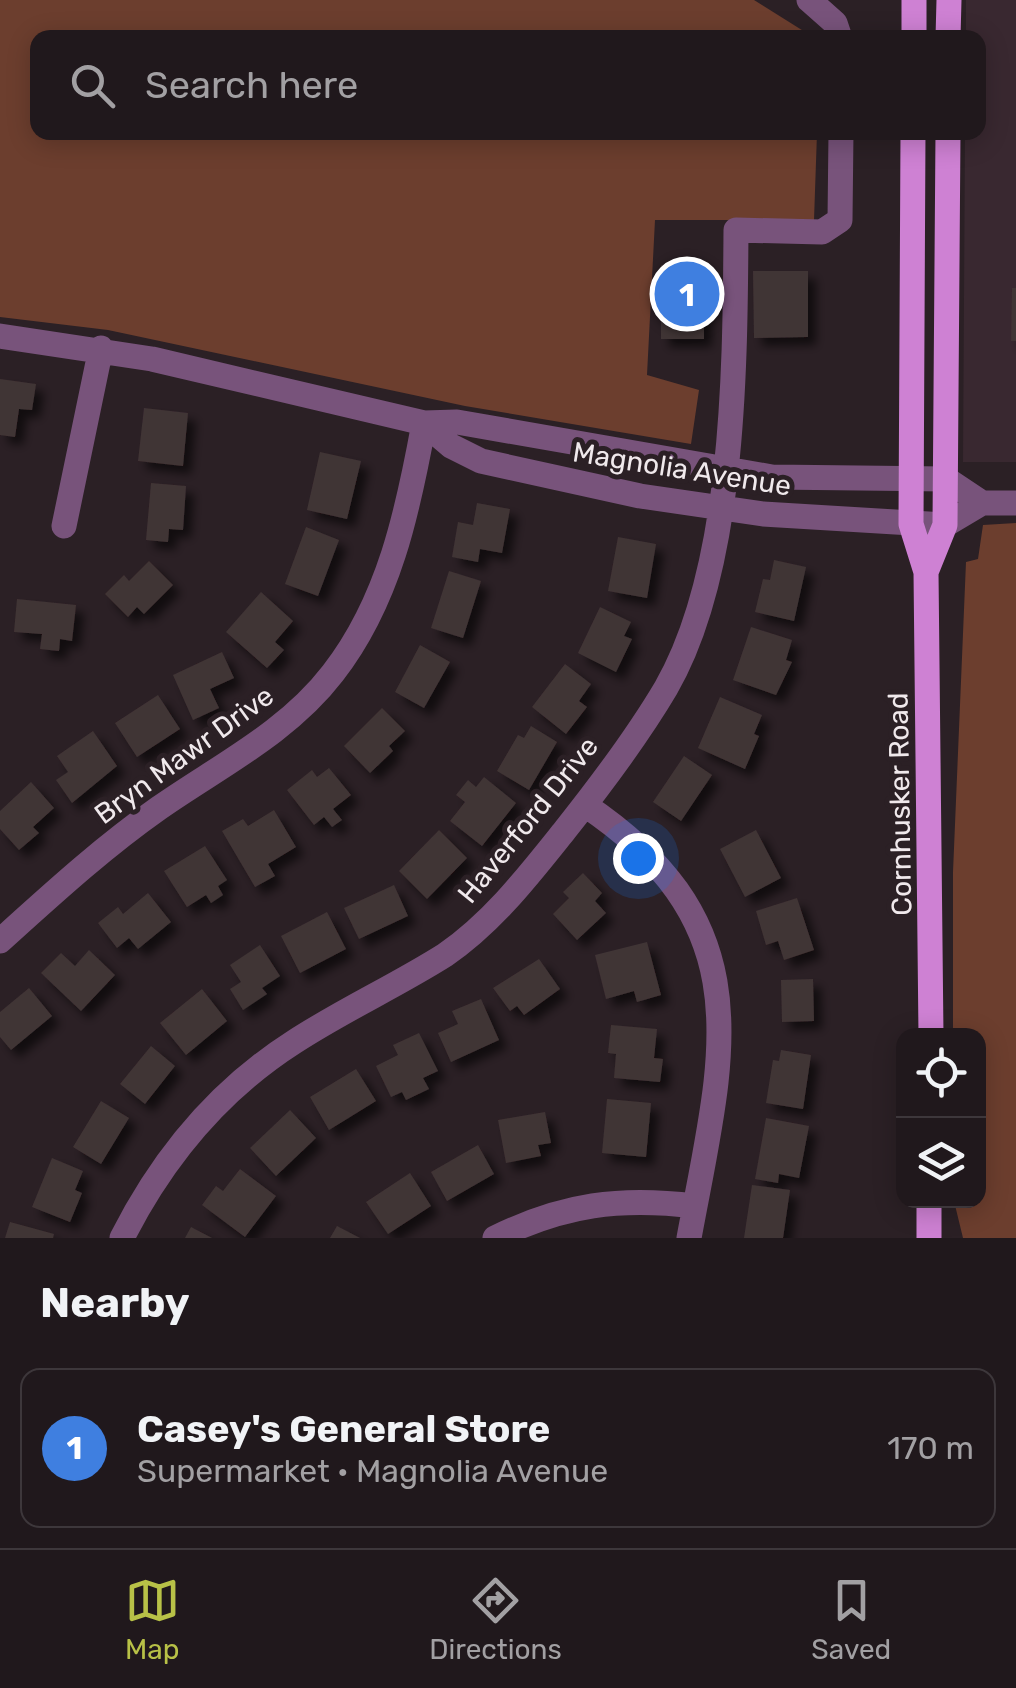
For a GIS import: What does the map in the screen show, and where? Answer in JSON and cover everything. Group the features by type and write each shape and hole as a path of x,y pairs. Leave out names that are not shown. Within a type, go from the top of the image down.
{"main road":[{"path":"914,0 914,30"},
{"path":"948,30 949,0"},
{"name":"Cornhusker Road","path":"913,140 911,524 926,572 931,1028"},
{"name":"Cornhusker Road","path":"926,572 945,525 948,140"},
{"path":"929,1238 930,1208"}],"street":[{"path":"809,0 837,30"},
{"name":"Haverford Drive","path":"122,1238 162,1170 237,1085 294,1042 465,941 528,876 585,805 666,688 706,588 719,507 735,374 736,230 822,232 840,220 841,140"},
{"name":"Magnolia Avenue","path":"0,336 101,348 424,423 457,422 723,469 790,478 946,479"},
{"path":"64,526 101,348"},
{"name":"Magnolia Avenue","path":"424,423 450,446 481,462 572,484 719,507 945,525"},
{"name":"Bryn Mawr Drive","path":"0,941 117,840 270,735 332,674 376,602 392,559 424,423"},
{"path":"946,479 982,503"},
{"path":"945,525 982,503 1016,503"},
{"path":"585,805 624,832 667,872 691,911 714,966 720,1006 718,1062 689,1238"},
{"path":"495,1238 589,1204 636,1198 695,1206"}],"shaded area":[{"path":"0,0 754,0 802,30 30,30 30,140 817,140 814,220 655,220 647,375 699,390 691,444 465,406 108,330 0,317"},
{"path":"966,0 1016,0 1016,462 963,462 965,140 986,140 986,30 966,30"},
{"path":"1016,523 1016,1238 963,1238 956,1208 986,1208 986,1028 953,1028 953,872 966,562 978,559 983,525"}],"building":[{"path":"661,265 703,266 703,280 714,280 713,307 704,307 704,339 661,339"},
{"path":"753,271 808,271 808,337 754,338"},
{"path":"1012,288 1016,288 1016,341 1011,341"},
{"path":"0,379 36,384 32,410 19,409 15,437 0,435"},
{"path":"144,408 188,413 183,466 138,461"},
{"path":"320,452 361,461 347,519 307,510"},
{"path":"151,483 186,486 183,530 169,529 168,542 146,540"},
{"path":"477,503 510,509 502,553 480,549 478,562 452,557 458,522 473,525"},
{"path":"306,527 339,540 318,596 285,584"},
{"path":"618,537 656,544 647,598 608,591"},
{"path":"774,560 806,567 794,621 755,612 763,579 770,580"},
{"path":"149,561 173,585 144,614 137,607 128,617 105,594 124,575 129,581"},
{"path":"449,571 481,581 463,638 431,628"},
{"path":"261,592 293,621 275,642 284,650 267,668 226,632"},
{"path":"17,599 76,605 72,641 60,639 59,651 40,649 42,634 14,632"},
{"path":"600,607 631,622 624,636 632,639 616,672 578,653"},
{"path":"751,627 792,640 786,660 792,662 776,695 733,680"},
{"path":"420,645 450,662 424,708 395,692"},
{"path":"222,652 234,678 210,689 219,708 193,720 173,675"},
{"path":"565,664 591,684 579,701 587,707 566,734 532,707"},
{"path":"158,695 180,729 137,757 115,723"},
{"path":"720,697 762,715 754,734 759,736 745,769 698,748"},
{"path":"382,708 405,731 389,746 393,751 370,773 344,746"},
{"path":"531,726 557,742 529,790 497,771 518,735 524,738"},
{"path":"93,731 117,766 72,803 56,780 68,772 57,756"},
{"path":"684,756 712,775 681,821 653,802"},
{"path":"329,768 351,795 333,809 342,820 332,827 324,817 314,825 287,790 312,770 317,777"},
{"path":"484,777 516,803 482,846 450,821 465,802 456,795 468,780 476,787"},
{"path":"31,782 54,808 33,827 39,833 19,850 0,829 0,811"},
{"path":"274,810 296,847 268,864 275,876 255,887 222,831 243,819 248,826"},
{"path":"439,830 467,858 427,899 399,871"},
{"path":"756,830 781,878 745,897 720,849"},
{"path":"205,846 227,880 218,886 223,895 211,903 206,895 187,907 164,871"},
{"path":"583,873 602,893 595,901 606,913 577,940 553,914 569,898 563,892"},
{"path":"394,885 408,916 359,939 344,908"},
{"path":"148,893 171,922 138,949 129,938 117,948 98,923 118,907 123,914"},
{"path":"797,898 814,950 784,960 778,941 766,945 756,911"},
{"path":"327,912 346,949 300,973 281,936"},
{"path":"647,942 661,995 637,1002 634,991 606,999 595,955"},
{"path":"260,945 280,976 262,988 267,994 243,1010 230,989 241,982 230,965"},
{"path":"89,950 115,975 81,1011 41,973 61,953 75,966"},
{"path":"539,959 560,989 524,1015 517,1006 510,1011 493,988"},
{"path":"813,979 814,1021 782,1022 781,980"},
{"path":"29,988 52,1016 11,1050 0,1037 0,1012"},
{"path":"202,989 227,1021 186,1055 160,1023"},
{"path":"481,999 499,1040 451,1062 438,1033 458,1024 452,1011"},
{"path":"611,1025 657,1029 654,1058 663,1059 660,1082 614,1078 616,1054 608,1053"},
{"path":"419,1033 438,1071 423,1078 429,1089 406,1100 402,1092 391,1097 376,1066 398,1055 393,1045"},
{"path":"151,1046 175,1066 145,1104 120,1084"},
{"path":"781,1050 811,1055 803,1109 766,1103 773,1060 779,1061"},
{"path":"356,1069 376,1101 329,1130 310,1097"},
{"path":"607,1099 651,1103 646,1157 602,1153"},
{"path":"101,1101 129,1118 101,1164 73,1147"},
{"path":"290,1110 316,1138 276,1176 250,1148"},
{"path":"545,1112 551,1143 538,1145 541,1156 506,1163 498,1120"},
{"path":"766,1118 809,1126 799,1178 779,1174 778,1183 755,1179"},
{"path":"478,1145 494,1174 447,1201 431,1172"},
{"path":"52,1158 83,1171 75,1190 82,1193 70,1222 32,1207"},
{"path":"240,1169 276,1196 245,1237 202,1205 216,1186 223,1191"},
{"path":"410,1173 431,1206 388,1234 366,1202"},
{"path":"752,1185 790,1190 783,1238 744,1238"},
{"path":"10,1222 54,1234 53,1238 5,1238"},
{"path":"337,1226 360,1238 330,1238"},
{"path":"191,1227 212,1238 185,1238"}],"place":[{"name":"Casey's General Store","path":"687,294"}]}
